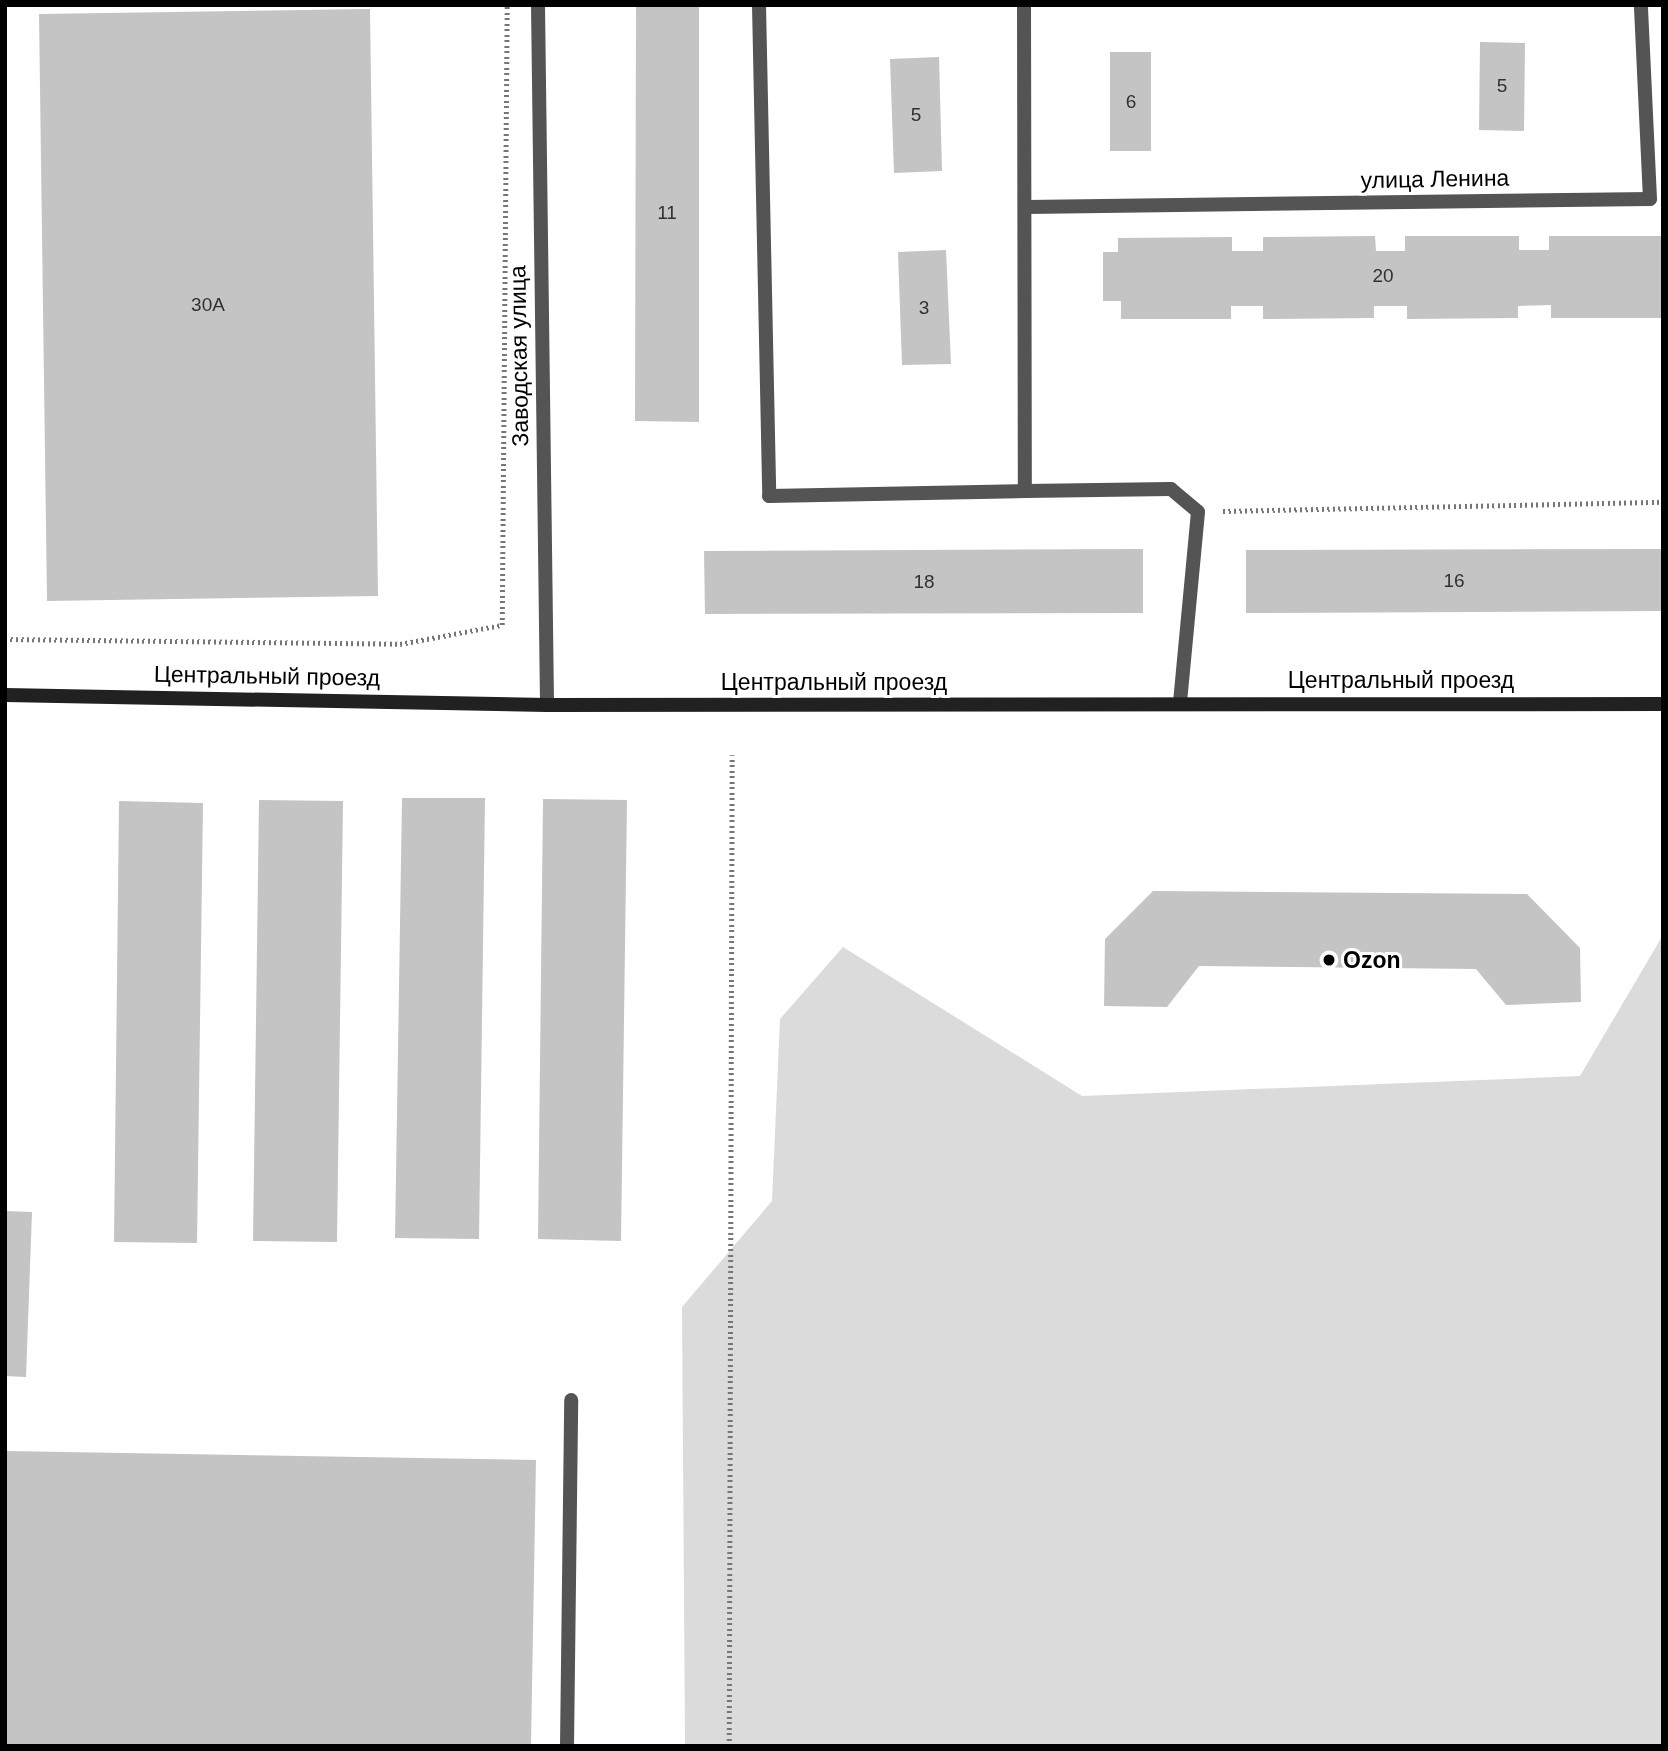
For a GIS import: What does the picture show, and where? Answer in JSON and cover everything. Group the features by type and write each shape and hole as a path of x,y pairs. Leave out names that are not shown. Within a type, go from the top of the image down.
{"main road":[{"name":"Центральный проезд","path":"5,695 547,705 1663,704"}],"street":[{"name":"Заводская улица","path":"538,5 547,705"},
{"path":"759,5 769,496 1171,489 1198,512 1180,703"},
{"path":"1024,5 1027,207 1025,491"},
{"name":"улица Ленина","path":"1027,207 1650,199 1641,5"},
{"path":"567,1746 571,1400"}],"path":[{"path":"5,639 400,644 502,625 507,5"},
{"path":"1198,512 1663,502"},
{"path":"729,1746 732,755"}],"shaded area":[{"path":"1663,935 1663,1746 685,1746 682,1307 772,1201 780,1019 843,947 1082,1096 1580,1076"}],"building":[{"path":"636,5 699,5 699,422 635,421"},
{"path":"370,9 378,596 47,601 39,14"},
{"path":"1480,42 1525,43 1524,131 1479,130"},
{"path":"1110,52 1151,52 1151,151 1110,151"},
{"path":"939,57 942,171 894,173 890,59"},
{"path":"1375,236 1376,251 1405,251 1405,236 1519,236 1519,250 1549,250 1549,236 1663,236 1662,318 1551,318 1551,305 1518,306 1518,318 1407,319 1407,306 1374,306 1374,318 1263,319 1263,306 1231,306 1231,319 1121,319 1121,301 1103,301 1103,252 1118,252 1118,238 1232,237 1232,251 1263,251 1263,237"},
{"path":"946,250 951,364 902,365 898,252"},
{"path":"1143,549 1143,613 705,614 704,551"},
{"path":"1663,549 1663,611 1246,613 1246,550"},
{"path":"402,798 485,798 479,1239 395,1238"},
{"path":"543,799 627,800 621,1241 538,1239"},
{"path":"259,800 343,801 337,1242 253,1241"},
{"path":"119,801 203,803 197,1243 114,1242"},
{"path":"1153,891 1527,894 1580,948 1581,1002 1506,1005 1476,969 1199,966 1167,1007 1104,1006 1105,939"},
{"path":"5,1211 32,1212 26,1377 5,1376"},
{"path":"5,1451 536,1460 531,1746 5,1746"}],"place":[{"name":"Ozon","path":"1329,960"}]}
